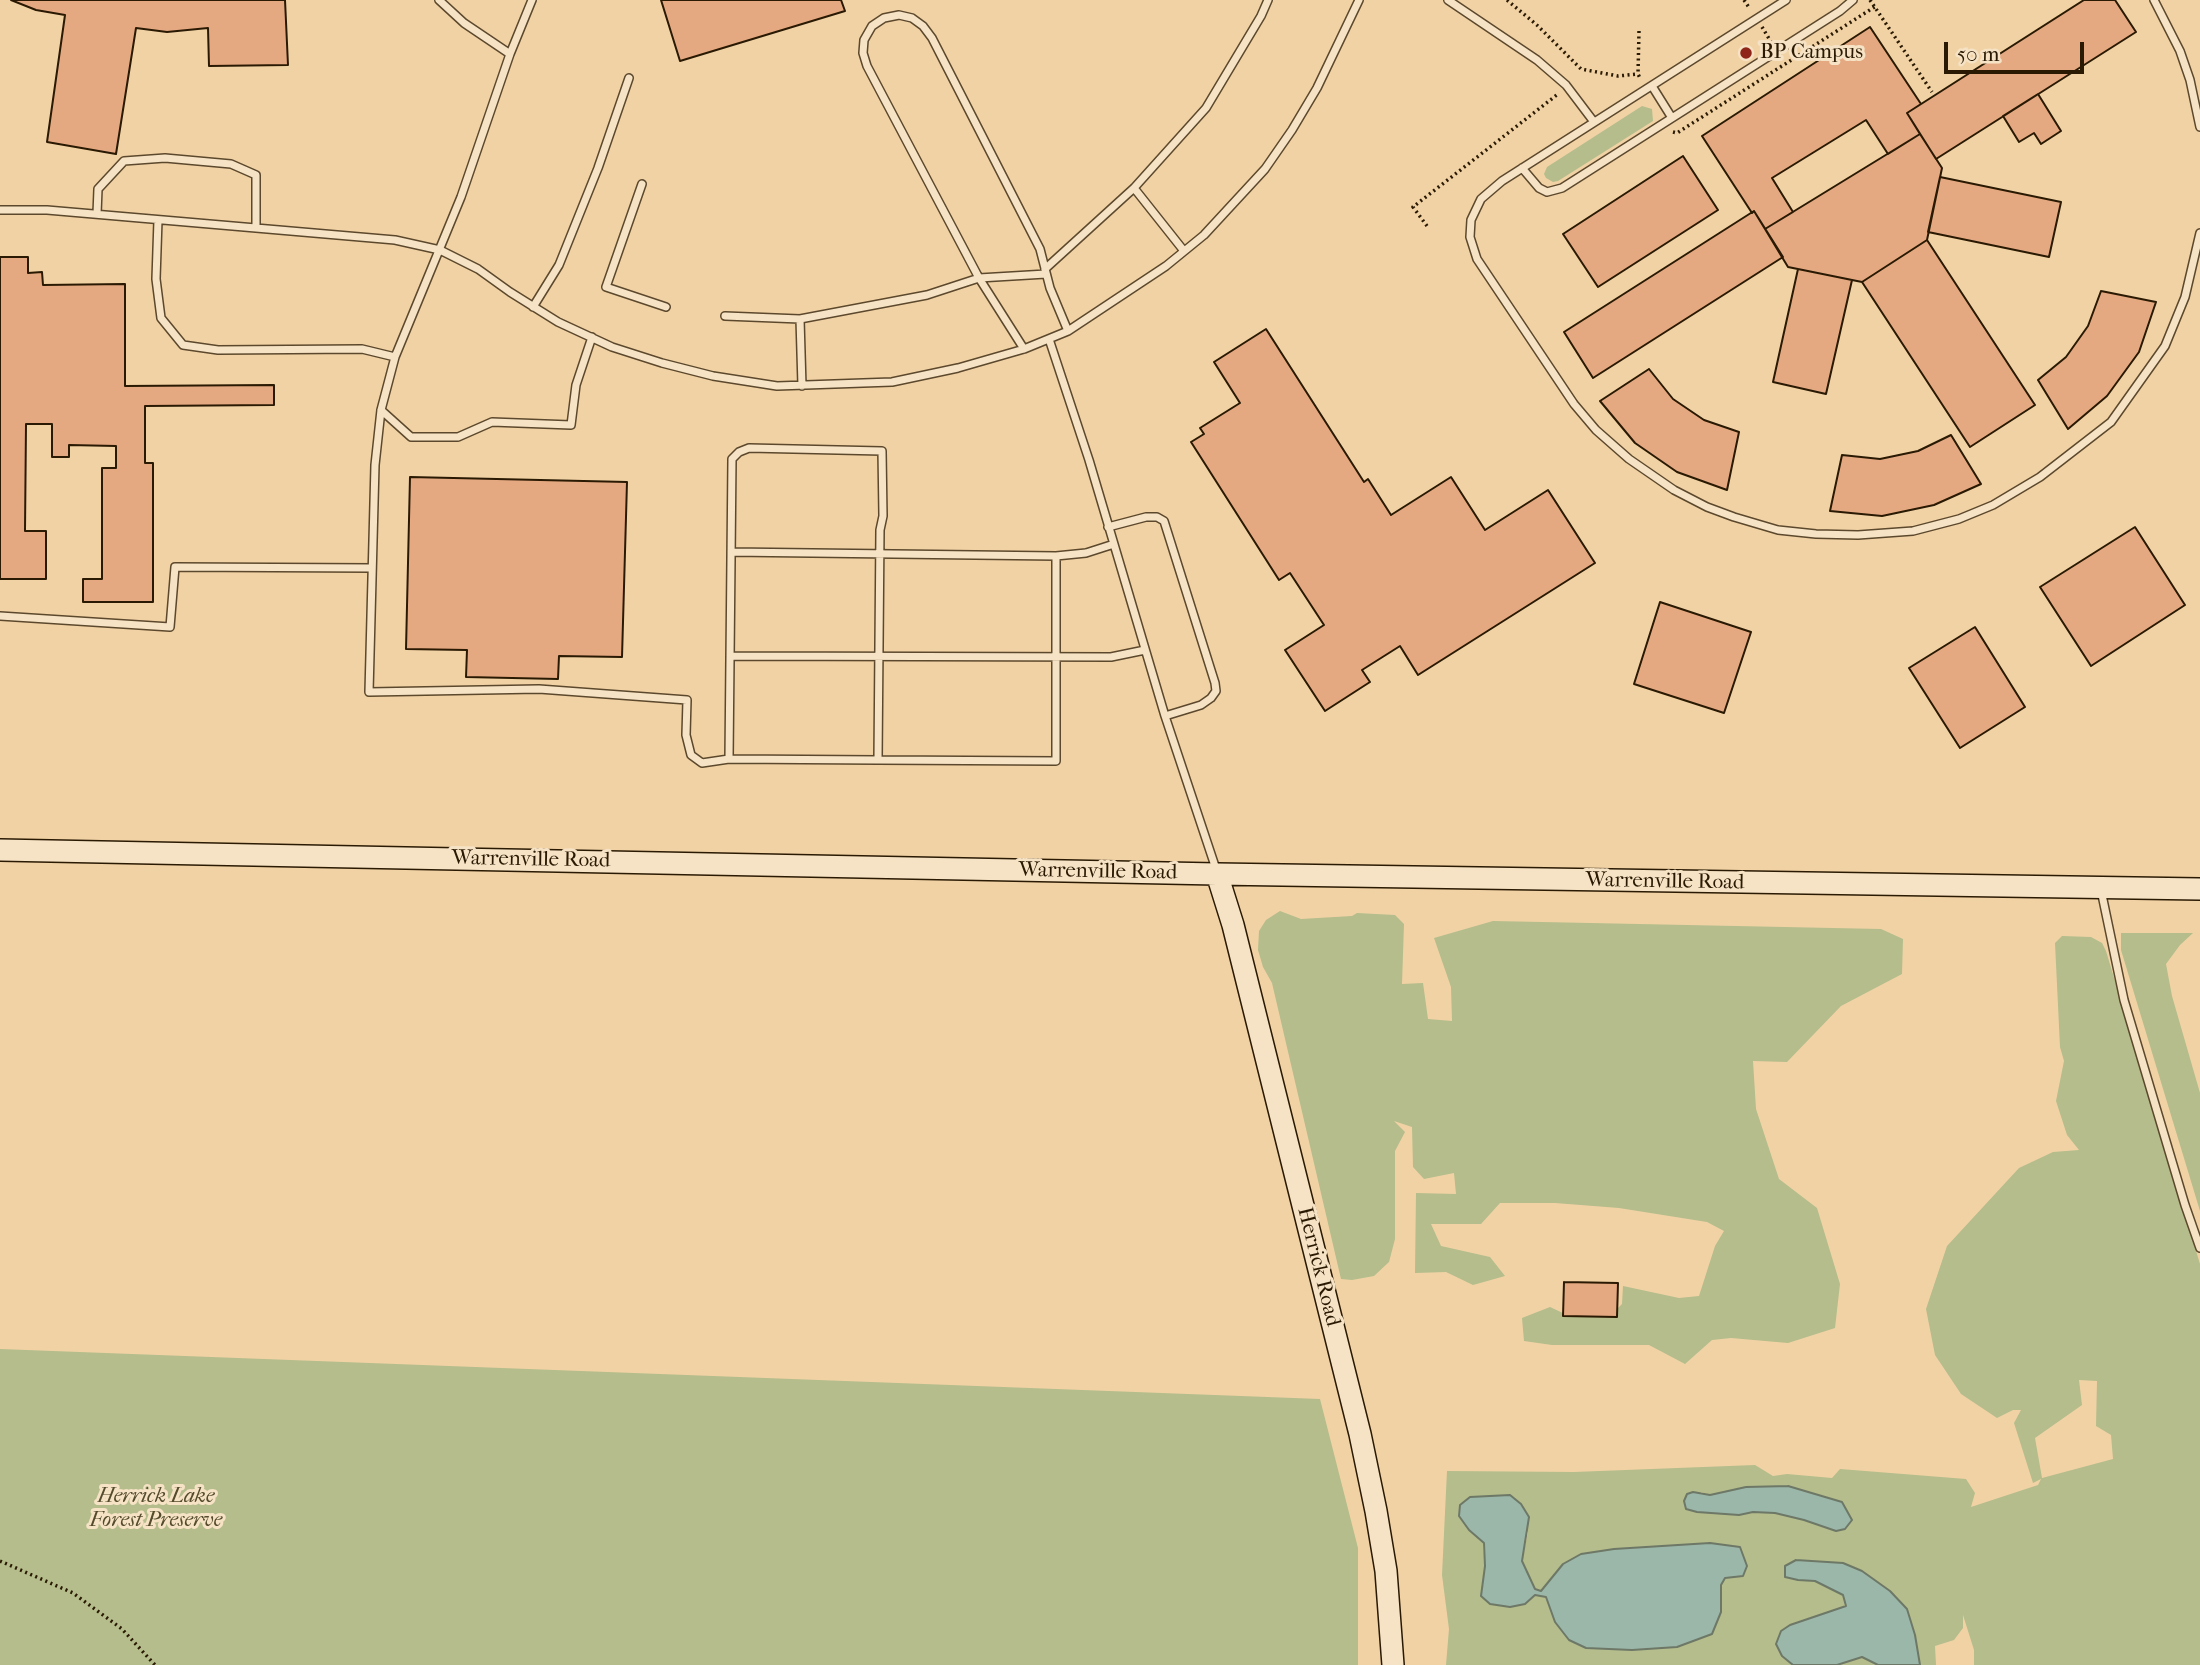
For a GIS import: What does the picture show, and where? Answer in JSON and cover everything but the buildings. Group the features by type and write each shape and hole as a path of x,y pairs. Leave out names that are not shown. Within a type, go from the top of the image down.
{"main road":[{"name":"Warrenville Road","path":"0,850 2101,890 2199,888"},
{"name":"Herrick Road","path":"1217,874 1233,925 1360,1434 1386,1571 1393,1665"}],"lane":[{"path":"439,0 464,23 510,54"},
{"path":"532,0 440,250 395,357 381,410 375,465 369,692 539,690 687,700 686,735 691,755 702,763 729,759 1056,761 1056,556"},
{"path":"725,316 800,319 927,295 979,278 1046,272 1134,188 1206,108 1268,0"},
{"path":"0,209 47,210 395,240 440,250 478,269 558,322 625,351 713,376 776,386 892,382 958,368 1024,349 1068,331 1204,235 1265,169 1317,88 1359,0"},
{"path":"1448,0 1537,60 1566,85 1594,122"},
{"path":"1786,0 1522,168 1489,192 1477,205 1471,220 1470,237 1477,259 1574,404 1604,438 1674,490 1707,507 1778,530 1816,534 1858,535 1913,531 1959,519 1993,505 2040,477 2111,422 2165,346 2185,297 2200,233"},
{"path":"1522,168 1539,188 1547,192 1555,191 1851,4 1853,0"},
{"path":"2154,0 2180,51 2190,80 2200,127"},
{"path":"1024,349 979,278 867,66 863,53 864,40 872,26 884,18 899,15 912,18 923,26 932,38 1040,249 1068,331"},
{"path":"533,307 559,265 598,168 629,78"},
{"path":"1652,86 1672,118"},
{"path":"97,214 98,189 124,161 165,158 230,164 256,175 256,228"},
{"path":"642,184 606,287 666,307"},
{"path":"1134,188 1184,251"},
{"path":"158,220 156,279 161,318 183,345 218,351 362,349 395,357"},
{"path":"800,319 802,386"},
{"path":"381,410 411,437 458,437 492,422 571,425 576,385 592,337"},
{"path":"1049,339 1165,716 1217,874"},
{"path":"729,759 732,459 739,452 750,448 883,451 878,760"},
{"path":"1108,527 1146,517 1157,517 1164,521 1215,683 1216,691 1201,705 1165,716"},
{"path":"731,552 1056,556 1086,552 1114,544"},
{"path":"0,616 170,627 176,567 372,568"},
{"path":"730,656 1111,657 1145,650"},
{"path":"2101,890 2124,1000 2200,1248"}],"path":[{"path":"1507,0 1538,26 1581,69 1618,76 1638,74"},
{"path":"1744,0 1785,64"},
{"path":"1870,0 1932,93"},
{"path":"1672,132 1677,133 1876,6"},
{"path":"1427,226 1413,207 1539,107 1549,102 1581,69"},
{"path":"0,1561 73,1593 122,1629 155,1665"}],"green space":[{"path":"1642,106 1652,109 1653,121 1558,181 1553,182 1546,178 1544,174 1547,167"},
{"path":"1280,911 1301,919 1352,916 1357,913 1395,915 1404,924 1402,984 1423,983 1428,1019 1452,1021 1451,987 1434,938 1493,921 1881,929 1903,939 1902,974 1841,1006 1787,1062 1753,1061 1756,1109 1779,1179 1817,1208 1840,1284 1835,1328 1788,1343 1731,1338 1712,1340 1685,1364 1649,1345 1552,1345 1524,1341 1522,1318 1550,1307 1567,1315 1612,1314 1622,1304 1623,1286 1679,1298 1699,1296 1715,1246 1724,1231 1707,1222 1619,1208 1555,1203 1500,1203 1481,1224 1431,1224 1441,1246 1490,1257 1505,1276 1473,1285 1446,1272 1415,1273 1416,1193 1456,1194 1454,1173 1424,1179 1413,1167 1412,1127 1394,1121 1405,1132 1395,1151 1395,1239 1389,1262 1374,1276 1341,1279 1272,983 1258,950 1259,931 1266,920"},
{"path":"2121,933 2193,933 2166,964 2172,996 2200,1093 2200,1211 2121,950"},
{"path":"2062,936 2091,937 2102,943 2106,951 2200,1264 2200,1665 1974,1665 1974,1650 1963,1615 1963,1628 1954,1640 1935,1646 1936,1665 1920,1665 1915,1635 1862,1571 1798,1580 1815,1581 1843,1595 1847,1606 1790,1625 1781,1631 1782,1656 1793,1665 1446,1665 1449,1629 1442,1575 1447,1471 1574,1472 1755,1465 1773,1476 1787,1474 1832,1478 1840,1469 1966,1479 1975,1493 1971,1507 2038,1485 2041,1479 2033,1483 2014,1423 2021,1410 2013,1410 1997,1418 1961,1394 1935,1355 1926,1309 1947,1246 2019,1168 2053,1152 2079,1150 2067,1135 2056,1101 2064,1061 2060,1047 2055,943","holes":["2079,1380 2097,1381 2096,1426 2111,1435 2113,1459 2042,1478 2035,1438 2082,1405","1788,1486 1836,1531 1775,1513 1753,1512 1739,1515 1697,1512 1701,1492 1710,1495 1746,1487","1528,1532 1522,1561 1535,1589 1541,1591 1563,1564 1581,1554 1614,1549 1710,1543 1740,1547 1721,1585 1721,1612 1712,1634 1676,1647 1632,1650 1586,1648 1555,1621 1546,1597 1535,1595 1525,1604 1481,1596 1485,1566 1483,1542"]},
{"name":"Herrick Lake Forest Preserve","path":"0,1349 1320,1399 1358,1548 1358,1665 0,1665"},
{"path":"1863,1657 1878,1665 1837,1665 1839,1663"}],"shaded area":[{"path":"1788,1486 1842,1502 1852,1520 1845,1529 1836,1531 1775,1513 1753,1512 1739,1515 1697,1512 1686,1509 1684,1501 1687,1494 1693,1492 1710,1495 1746,1487"},
{"path":"1510,1495 1521,1504 1529,1517 1522,1561 1535,1589 1541,1591 1563,1564 1581,1554 1614,1549 1710,1543 1740,1547 1747,1566 1743,1576 1725,1578 1721,1585 1721,1612 1712,1634 1677,1647 1632,1650 1586,1648 1569,1640 1555,1622 1546,1597 1535,1595 1525,1604 1510,1607 1490,1604 1481,1596 1485,1566 1484,1543 1469,1530 1459,1516 1460,1505 1470,1497"},
{"path":"1796,1560 1843,1563 1862,1571 1890,1591 1907,1609 1920,1665 1878,1665 1862,1657 1837,1665 1793,1665 1782,1656 1776,1644 1781,1631 1790,1625 1846,1606 1843,1595 1815,1581 1785,1577 1785,1566"}],"place":[{"name":"BP Campus","path":"1746,53"}]}
